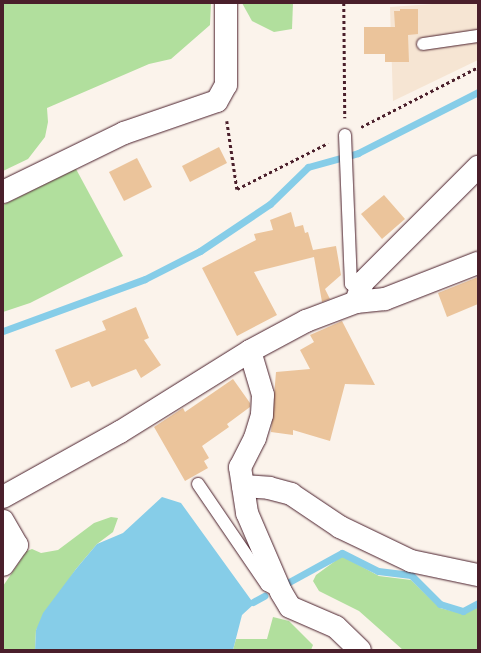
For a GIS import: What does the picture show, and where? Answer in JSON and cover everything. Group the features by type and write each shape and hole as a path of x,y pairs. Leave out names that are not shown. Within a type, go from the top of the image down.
{"street":[{"path":"3,192 124,133 217,101 226,85 226,3"},
{"path":"358,297 363,282 478,167"},
{"path":"3,497 120,432 250,351 306,321 358,297 385,299 478,263"},
{"path":"250,351 263,395 262,415 255,438 240,467 247,513 281,592 290,607 336,627 360,650"},
{"path":"243,486 269,488 291,494 340,527 411,561 478,575"},
{"path":"3,521 17,545 3,565"}],"lane":[{"path":"423,44 478,36"},
{"path":"345,139 351,284 358,297"},
{"path":"198,484 267,585 281,592"}],"path":[{"path":"344,3 345,139"},
{"path":"217,101 226,114 238,189 345,139 478,67"}],"shaded area":[{"path":"447,3 478,3 478,60 393,101 390,7"}],"green space":[{"path":"3,3 211,3 210,25 171,59 149,64 47,108 48,122 45,137 28,159 3,171"},
{"path":"242,3 293,3 292,29 274,32 252,21"},
{"path":"76,169 123,256 30,303 3,312 3,205"},
{"path":"111,517 118,518 113,532 97,544 76,569 36,630 35,650 3,650 3,586 27,551 32,549 41,553 58,550 94,523"},
{"path":"342,556 379,576 411,580 440,608 464,614 478,607 478,650 403,650 359,611 319,591 313,581 316,575"},
{"path":"273,617 289,621 313,645 311,650 233,650 236,639 267,639"}],"water":[{"path":"162,497 181,503 254,604 242,615 233,650 35,650 36,630 43,613 76,569 97,544 123,533"}],"building":[{"path":"400,9 418,9 418,34 408,35 409,62 385,62 385,54 364,54 364,27 395,27 394,11 400,11"},
{"path":"219,147 227,163 190,182 182,166"},
{"path":"137,158 152,187 124,201 109,172"},
{"path":"384,195 405,219 382,239 361,214"},
{"path":"291,212 295,227 303,225 305,233 308,232 313,250 336,246 341,275 325,289 330,299 322,302 314,257 254,272 277,315 237,336 202,268 256,240 254,234 273,230 270,220"},
{"path":"478,277 478,304 447,317 438,293"},
{"path":"136,307 149,338 144,340 161,365 141,378 136,369 92,387 89,381 71,388 55,350 106,330 102,321"},
{"path":"342,321 375,385 345,384 330,441 293,430 293,435 271,432 276,372 310,369 300,350 314,342 310,335"},
{"path":"233,379 250,403 250,407 227,424 229,427 202,446 209,458 204,461 208,468 185,481 154,427 183,408 185,412"}],"waterway":[{"path":"3,331 145,279 200,251 270,204 308,167 358,153 478,92"},
{"path":"289,582 342,553 378,571 411,575 440,604 463,611 478,603"},
{"path":"253,602 264,596"}]}
